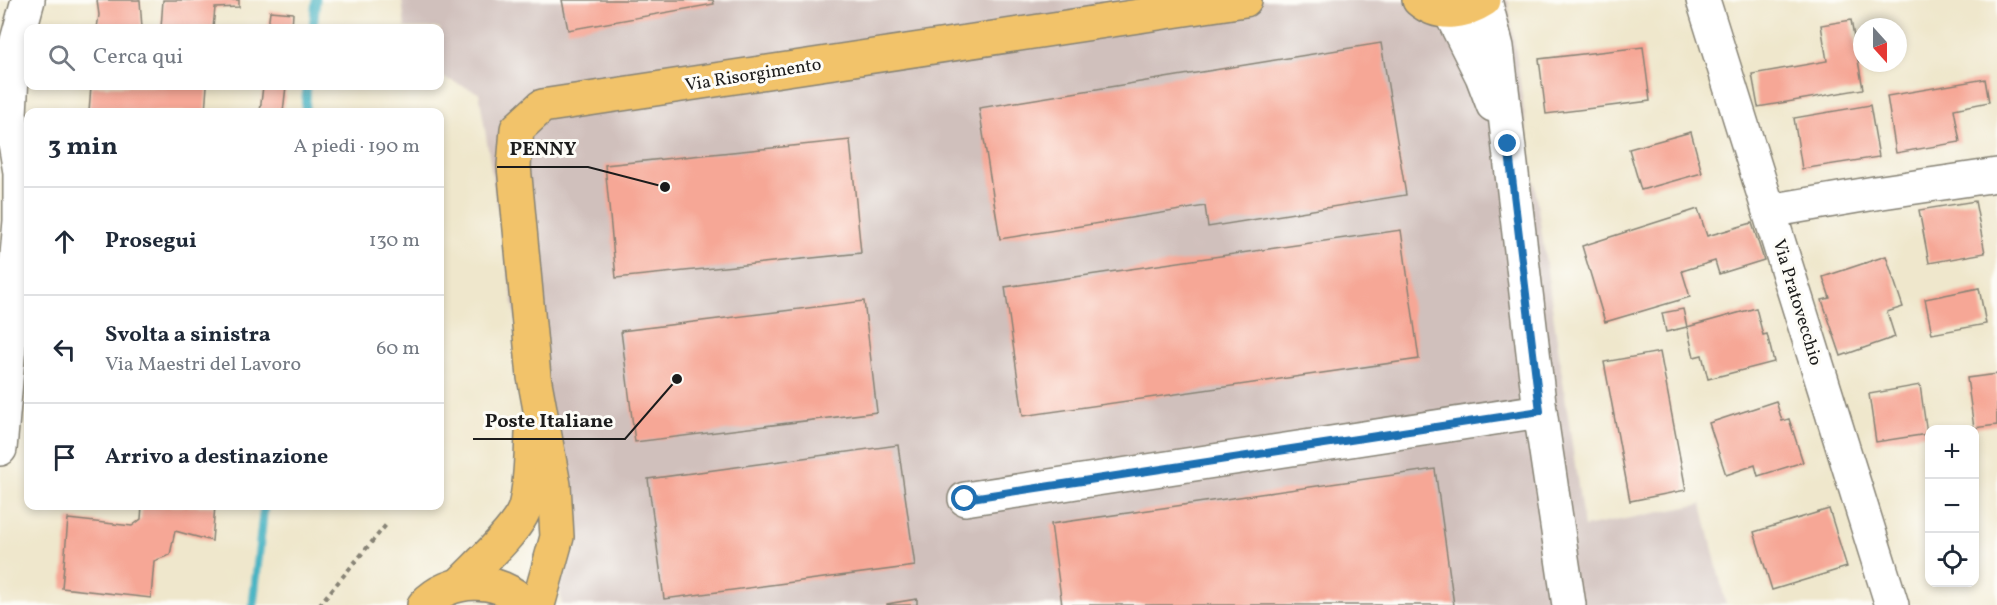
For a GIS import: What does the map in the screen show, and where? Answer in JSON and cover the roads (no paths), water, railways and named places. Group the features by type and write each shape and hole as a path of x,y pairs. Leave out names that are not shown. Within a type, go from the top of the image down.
{"main road":[{"name":"Via Risorgimento","path":"538,605 557,537 554,485 534,377 514,166 517,129 542,106 1245,0"},
{"path":"1419,0 1436,9 1450,12 1463,11 1485,0"},
{"name":"Via Risorgimento","path":"460,584 514,527 525,508 530,469 534,377"},
{"name":"Via Risorgimento","path":"424,605 443,590 460,584 482,583 503,588 525,605"}],"street":[{"path":"0,449 20,221 20,172 5,118 12,55 28,0"},
{"path":"1485,0 1497,47 1540,411 1569,605"},
{"name":"Via Pratovecchio","path":"1703,0 1892,605"},
{"path":"1450,12 1482,76 1508,144"},
{"path":"1769,211 1997,175"},
{"path":"965,499 1540,411"}],"waterway":[{"path":"313,24 316,0"},
{"path":"305,108 307,90"},
{"path":"253,605 264,510"}],"place":[{"name":"PENNY","path":"665,187"},
{"name":"Poste Italiane","path":"677,379"}]}
